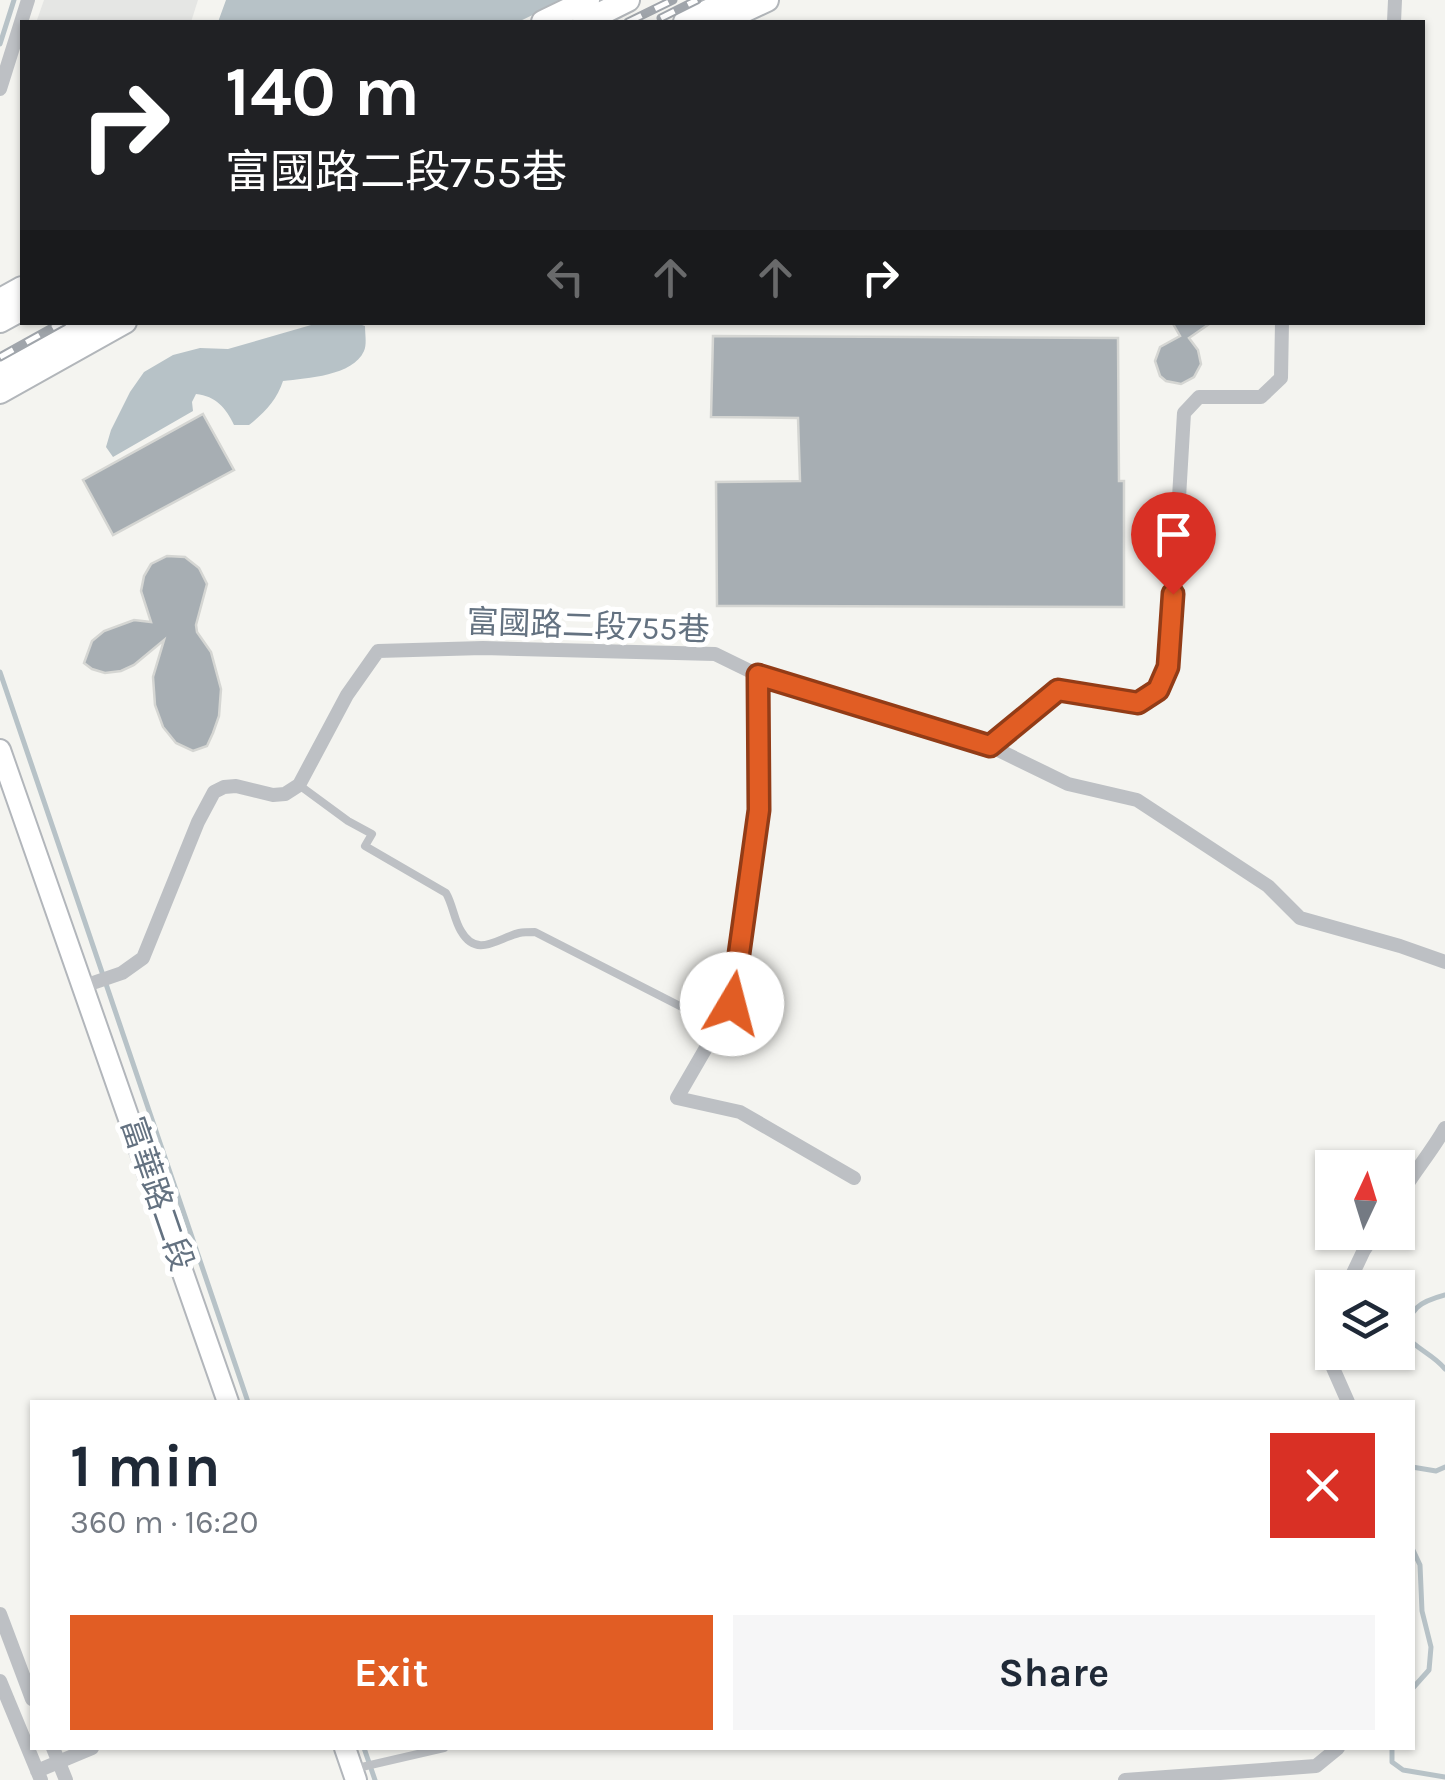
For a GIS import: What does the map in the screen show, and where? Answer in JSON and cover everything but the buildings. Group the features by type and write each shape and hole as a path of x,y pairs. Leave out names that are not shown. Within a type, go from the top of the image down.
{"main road":[{"path":"547,20 588,0"},
{"path":"588,20 628,0"},
{"path":"689,20 733,0"},
{"path":"708,20 733,0"},
{"path":"724,20 767,0"},
{"path":"0,372 83,325"},
{"path":"0,392 119,325"}],"street":[{"path":"0,89 20,25"},
{"path":"990,746 1058,690 1138,703 1158,690 1168,667 1184,413 1200,396 1260,397 1281,378 1282,325"},
{"name":"富國路二段755巷","path":"299,785 347,696 378,651 482,648 715,654 758,675 990,746 1068,784 1137,800 1268,886 1300,918 1445,962"},
{"path":"758,675 759,810 732,1004 677,1098 740,1112 854,1178"},
{"name":"富華路二段","path":"0,750 91,984 227,1400"},
{"path":"91,984 122,973 142,958 214,792 224,786 236,786 273,796 299,785"},
{"path":"1415,1173 1445,1128"},
{"path":"1334,1370 1347,1400"},
{"path":"0,1614 30,1694"},
{"path":"0,1681 39,1776 56,1754"},
{"path":"347,1750 355,1775"},
{"path":"1125,1780 1316,1766 1336,1750"},
{"path":"56,1754 66,1780"}],"lane":[{"path":"299,785 372,834 365,846 446,893 462,934 473,944 487,945 517,933 535,932 718,1026"},
{"path":"355,1775 437,1750"}],"shaded area":[{"path":"44,0 198,0 192,20 37,20"},
{"path":"226,0 564,0 522,20 219,20"},
{"path":"311,325 365,326 365,348 350,366 328,374 283,381 269,406 249,425 234,425 220,404 196,394 193,411 113,457 106,447 111,430 144,372 173,355 200,348 228,349"}],"waterway":[{"path":"0,44 14,0"},
{"path":"0,672 247,1400"},
{"path":"1445,1295 1417,1308 1405,1335 1445,1369"},
{"path":"1415,1468 1436,1471 1445,1467"},
{"path":"1415,1554 1420,1565 1422,1611 1431,1647 1429,1670 1415,1686"},
{"path":"365,1750 375,1780"},
{"path":"1392,1750 1392,1762 1403,1770 1445,1777"}],"railway":[{"path":"632,20 673,0"},
{"path":"661,18 697,0"},
{"path":"0,357 58,325"}],"route":[{"path":"732,1004 759,810 758,675 990,746 1058,690 1138,703 1158,690 1168,667 1173,594"}]}
